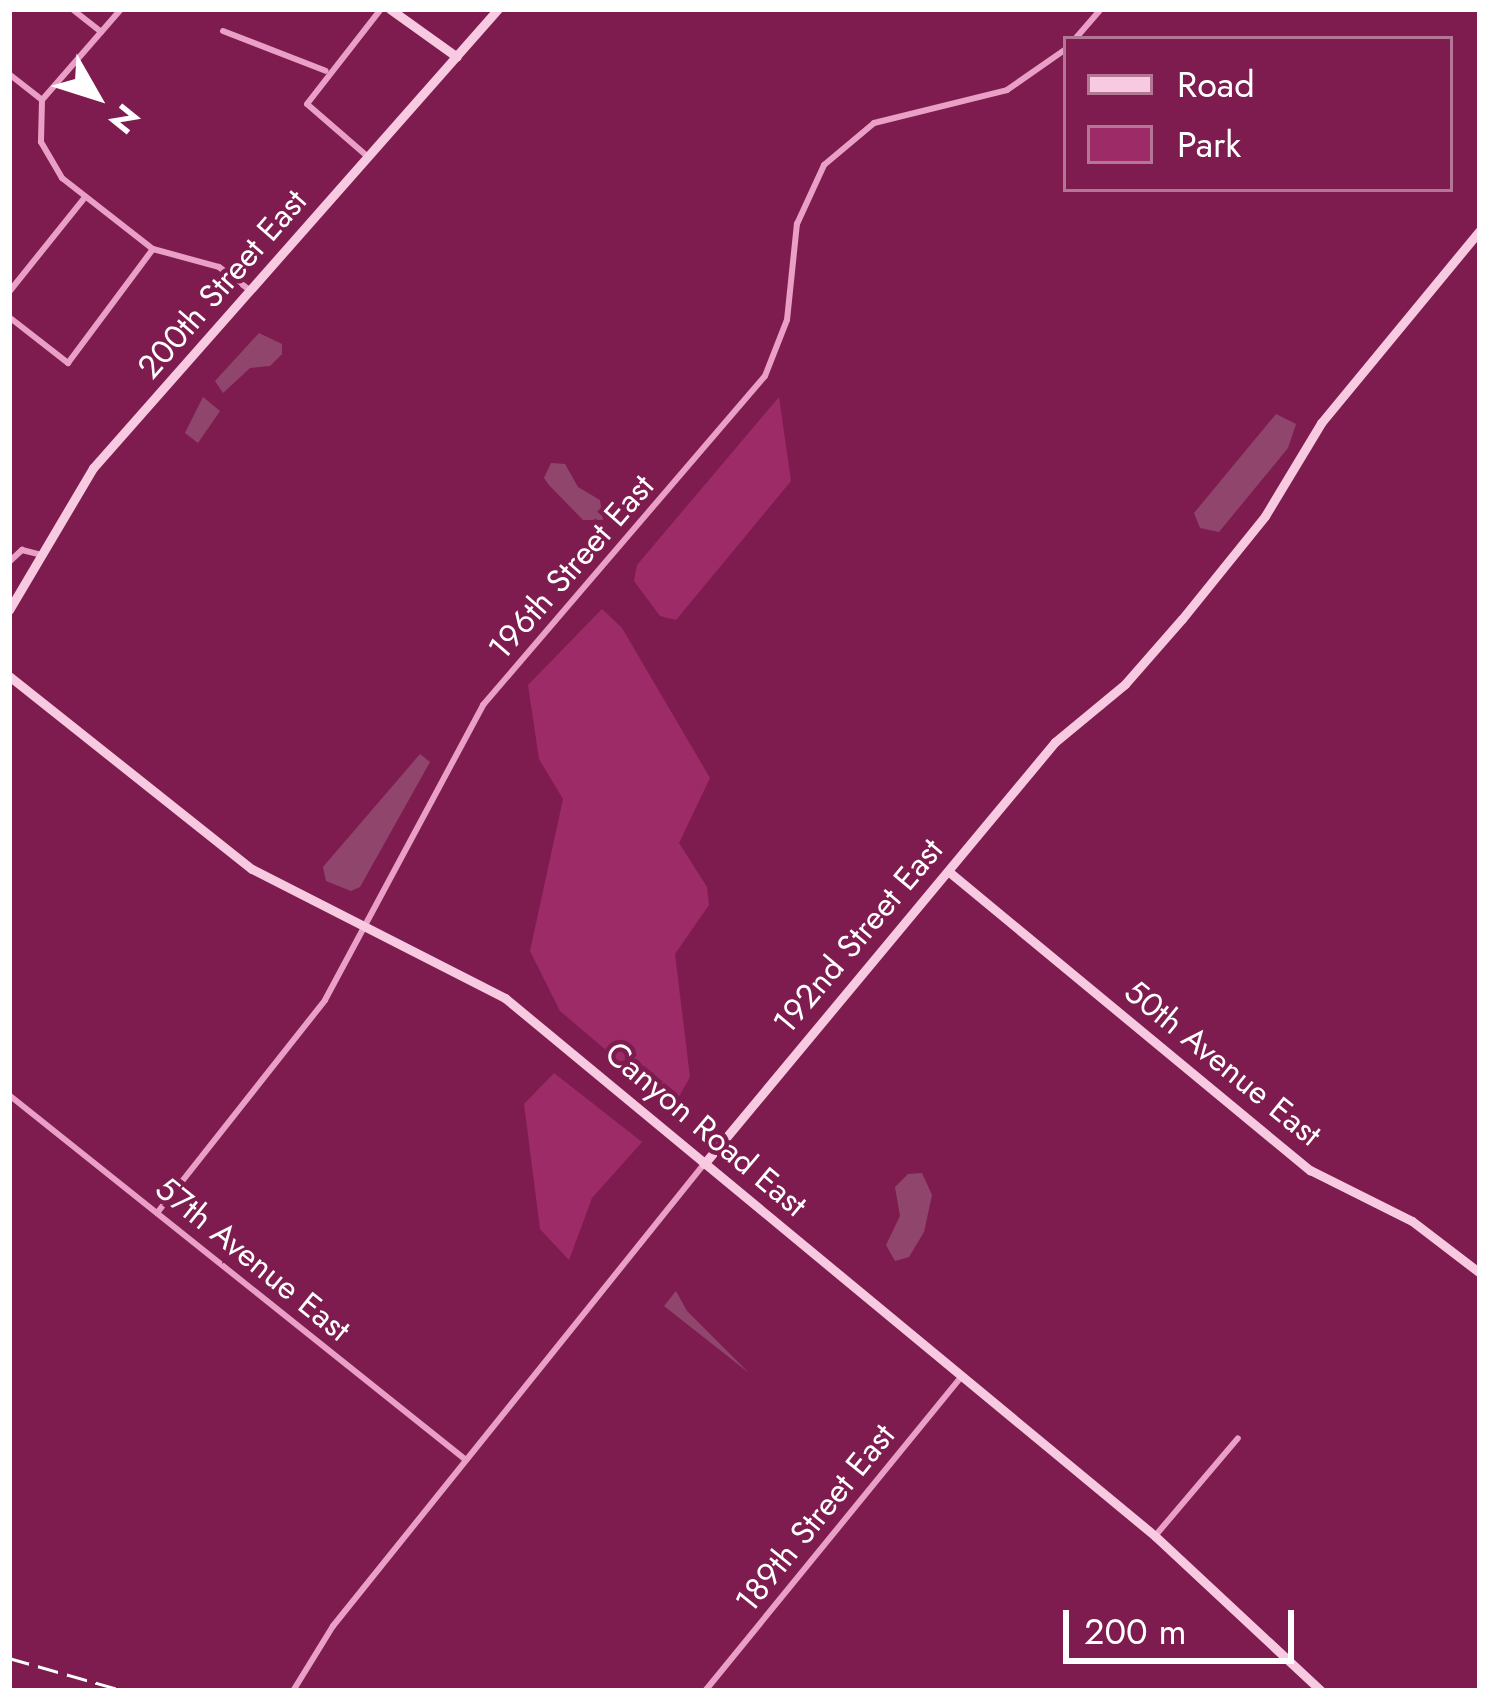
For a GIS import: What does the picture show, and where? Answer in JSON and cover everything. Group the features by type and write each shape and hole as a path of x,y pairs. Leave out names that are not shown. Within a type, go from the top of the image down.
{"street":[{"path":"72,9 101,32"},
{"path":"121,9 42,100 45,154 86,197 153,249 219,267 251,291"},
{"path":"368,157 308,104 326,71 381,9"},
{"path":"391,9 457,56"},
{"name":"200th Street East","path":"9,610 45,557 93,468 498,9"},
{"path":"1078,36 1100,9"},
{"path":"223,31 326,71"},
{"name":"196th Street East","path":"158,1214 315,1013 367,930 483,705 765,376 787,320 797,224 824,166 874,123 1007,90 1063,51"},
{"path":"9,74 42,100"},
{"path":"9,292 86,197"},
{"name":"192nd Street East","path":"292,1691 333,1626 704,1164 1055,742 1165,639 1264,516 1321,423 1480,230"},
{"path":"9,317 68,364 153,249"},
{"path":"9,562 22,550 45,557"},
{"name":"Canyon Road East","path":"9,676 217,844 367,930 505,998 1155,1536 1321,1691"},
{"name":"50th Avenue East","path":"948,871 1300,1162 1412,1221 1480,1273"},
{"name":"57th Avenue East","path":"9,1095 466,1460"},
{"name":"189th Street East","path":"705,1691 962,1376"},
{"path":"1155,1536 1238,1438"}],"green space":[{"path":"779,397 791,481 676,620 660,616 634,581 637,565"},
{"path":"602,609 622,628 710,778 679,843 707,887 709,905 675,954 690,1077 673,1107 560,1011 530,951 563,799 539,759 528,685"},
{"path":"554,1073 642,1142 592,1198 569,1260 540,1229 524,1104"}],"shaded area":[{"path":"259,333 282,344 282,354 270,366 250,368 223,393 215,381"},
{"path":"203,397 220,411 198,443 185,433"},
{"path":"1276,414 1296,424 1288,448 1219,532 1200,528 1194,513"},
{"path":"551,463 565,464 578,487 600,500 603,520 583,520 549,485 544,478"},
{"path":"420,754 430,762 360,887 351,891 326,881 323,867"},
{"path":"922,1173 932,1195 924,1232 909,1257 895,1261 886,1245 900,1216 895,1187 908,1174"},
{"path":"676,1291 687,1311 749,1373 664,1306"}],"railway":[{"path":"9,1658 125,1691"}]}
